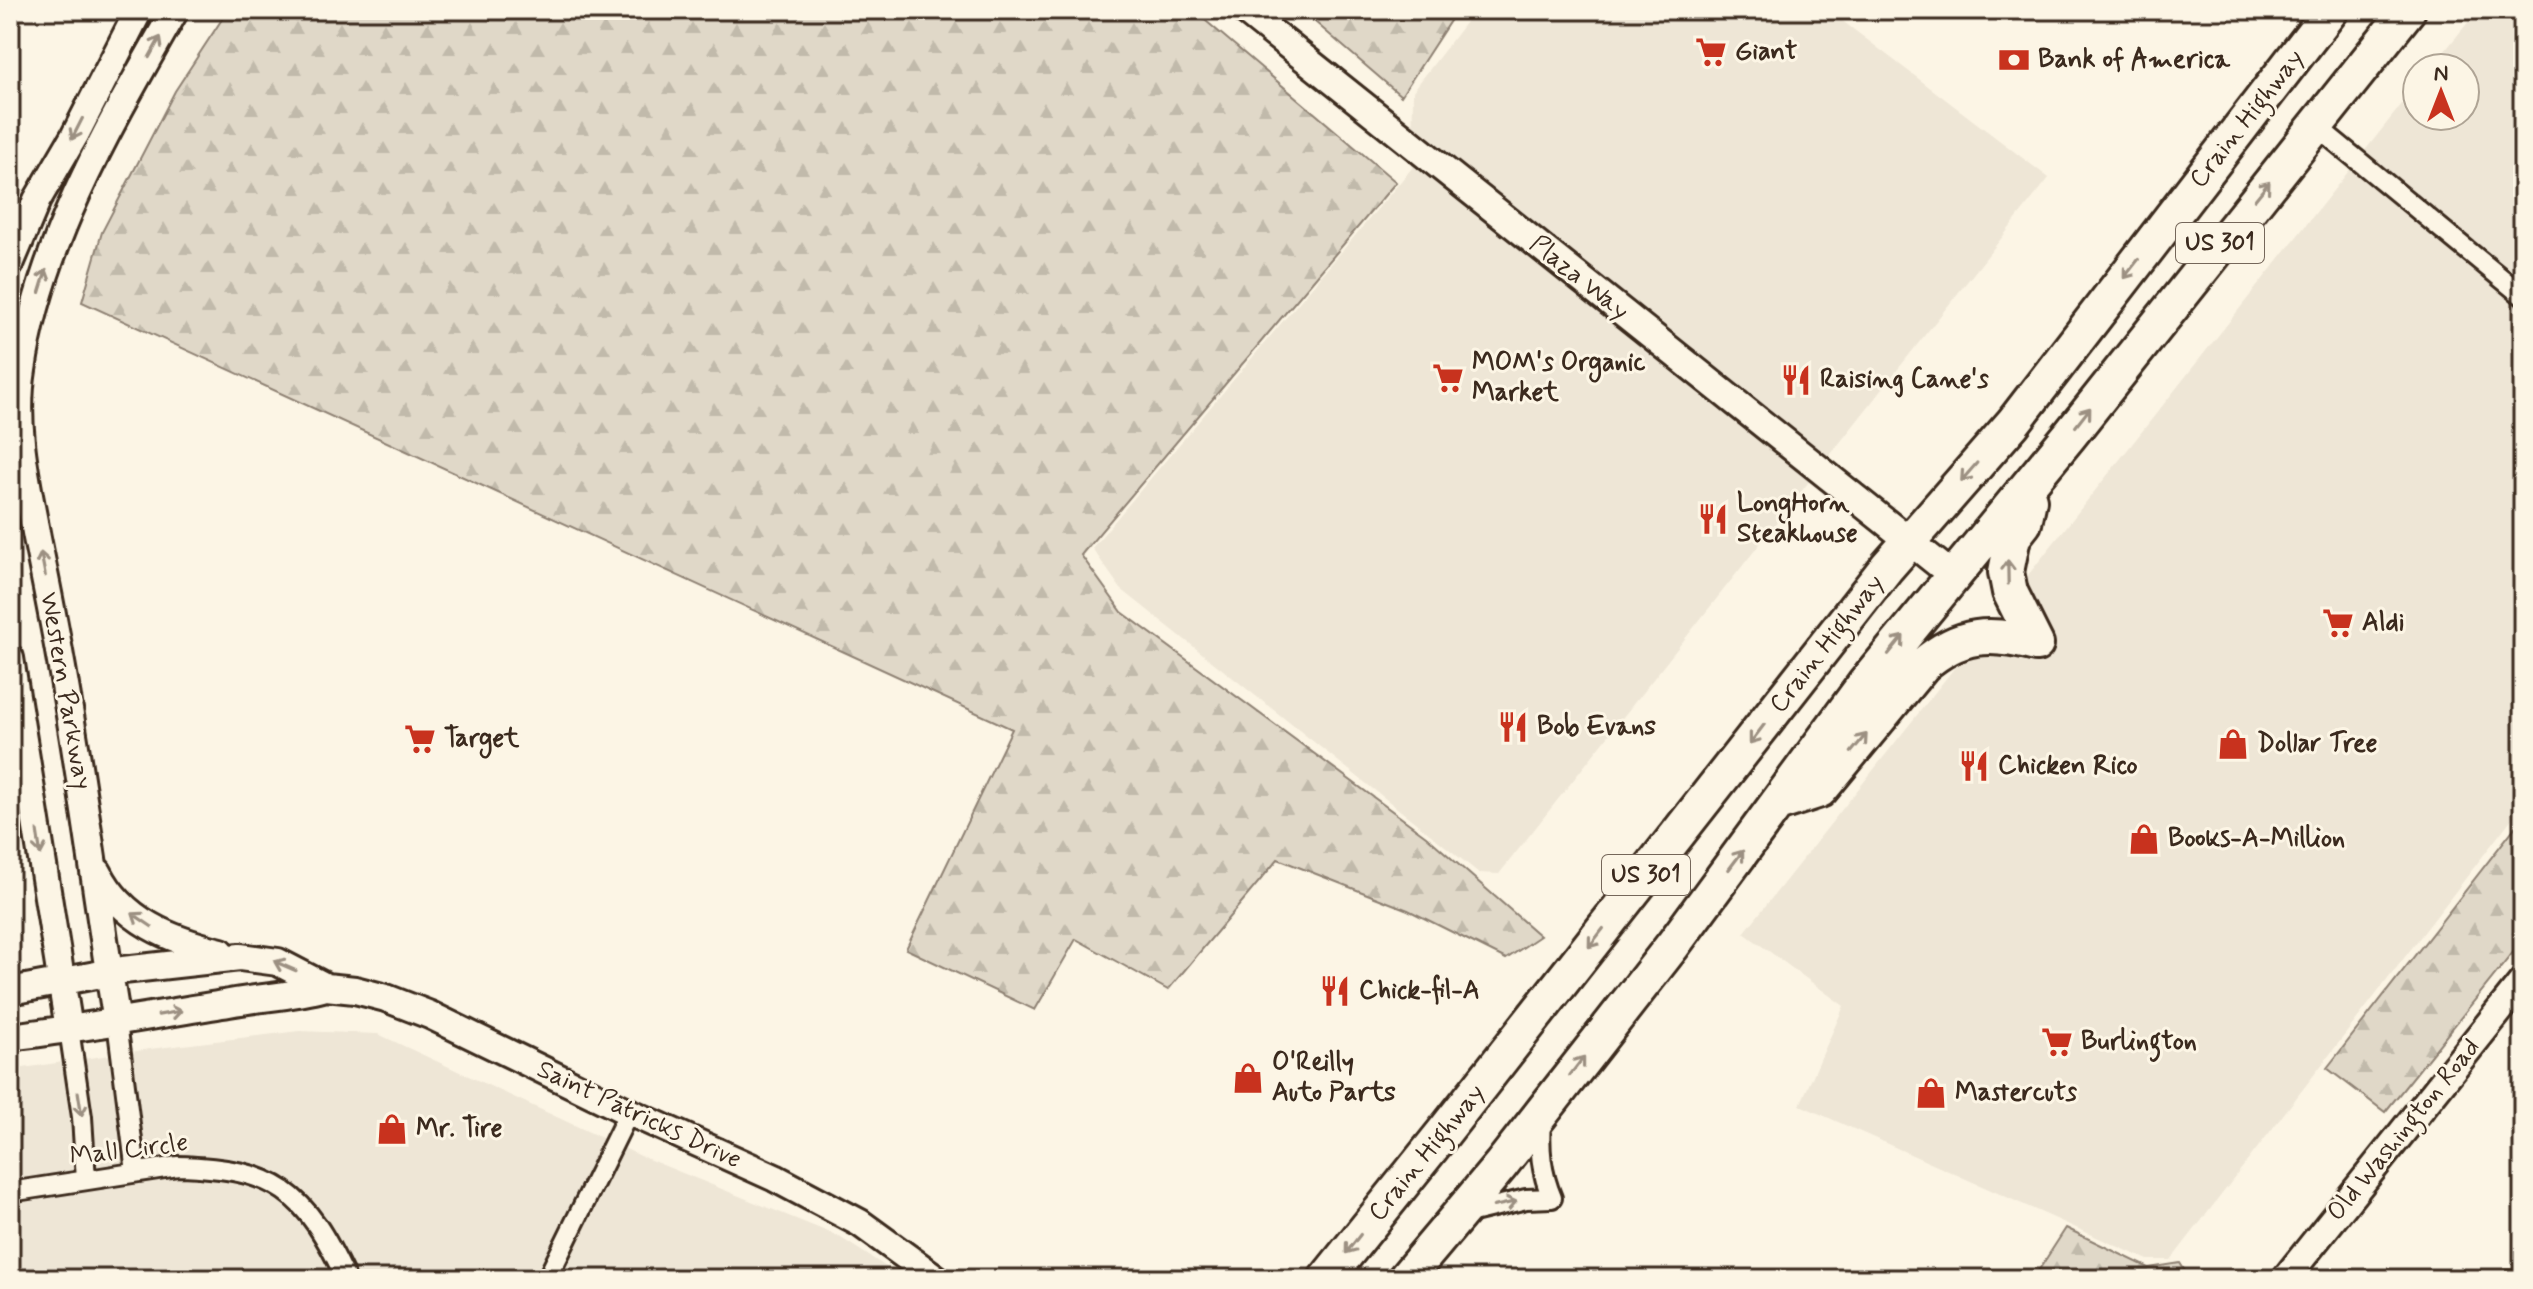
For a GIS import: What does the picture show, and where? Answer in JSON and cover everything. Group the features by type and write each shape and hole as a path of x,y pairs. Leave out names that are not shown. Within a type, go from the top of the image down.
{"highway":[{"name":"Crain Highway","path":"1326,1279 1909,540 2013,423 2331,10"},
{"name":"Crain Highway","path":"1405,1279 1673,945 1864,685 2408,10"},
{"path":"1777,804 1820,790 1923,665 1939,651 1976,636 2007,636 2036,644 2010,592 2006,572 2013,537 2024,523 2033,478"}],"main road":[{"path":"10,264 37,200 75,135 139,10"},
{"name":"Western Parkway","path":"117,1022 70,714 21,447 21,372 30,322 65,218 175,10"},
{"name":"Plaza Way","path":"1244,10 1794,452 1952,575"},
{"name":"Western Parkway","path":"10,658 69,1029"},
{"path":"92,858 115,900 149,925 183,943 240,957"},
{"name":"Saint Patricks Drive","path":"10,991 109,972 240,957 278,962 326,987 386,998 430,1015 754,1169 835,1209 937,1279"},
{"name":"Old Washington Road","path":"2285,1279 2523,981"},
{"name":"Saint Patricks Drive","path":"10,1037 246,1000 296,996 326,987"}],"street":[{"path":"2315,125 2523,296"},
{"path":"117,1022 136,1172"},
{"path":"69,1029 82,1117 86,1180"},
{"path":"547,1279 629,1112"},
{"path":"1458,1216 1526,1199 1552,1198 1543,1176 1539,1147 1542,1112"},
{"name":"Mall Circle","path":"10,1192 178,1166 206,1166 244,1174 283,1189 299,1201 327,1236 346,1279"}],"shaded area":[{"path":"1475,10 1828,10 2049,178 1499,874 1479,873 1121,589 1092,548 1412,168 1413,91"},
{"path":"2478,10 2523,10 2523,804 2171,1260 2148,1260 1800,1105 1844,1006 1744,933 2401,105 2401,132 2481,132 2481,52 2444,52"},
{"path":"299,1031 378,1034 643,1157 838,1236 905,1279 10,1279 10,1070"}],"green space":[{"path":"228,10 1193,10 1396,182 1081,555 1122,612 1426,836 1540,936 1506,959 1408,910 1278,859 1168,990 1076,939 1035,1010 906,949 1012,729 82,302 102,232 175,91"},
{"path":"1310,10 1457,10 1401,96 1308,16"},
{"path":"2523,817 2523,940 2385,1112 2327,1068"},
{"path":"2066,1228 2149,1268 2180,1263 2190,1279 2033,1279"}],"place":[{"name":"Giant","path":"1711,52"},
{"name":"Bank of America","path":"2014,60"},
{"name":"MOM's Organic Market","path":"1448,378"},
{"name":"Raising Cane's","path":"1796,380"},
{"name":"LongHorn Steakhouse","path":"1713,519"},
{"name":"Aldi","path":"2338,623"},
{"name":"Bob Evans","path":"1513,727"},
{"name":"Target","path":"420,739"},
{"name":"Dollar Tree","path":"2233,744"},
{"name":"Chicken Rico","path":"1974,766"},
{"name":"Books-A-Million","path":"2144,839"},
{"name":"Chick-fil-A","path":"1335,991"},
{"name":"Burlington","path":"2057,1042"},
{"name":"O'Reilly Auto Parts","path":"1248,1078"},
{"name":"Mastercuts","path":"1931,1093"},
{"name":"Mr. Tire","path":"392,1129"}]}
